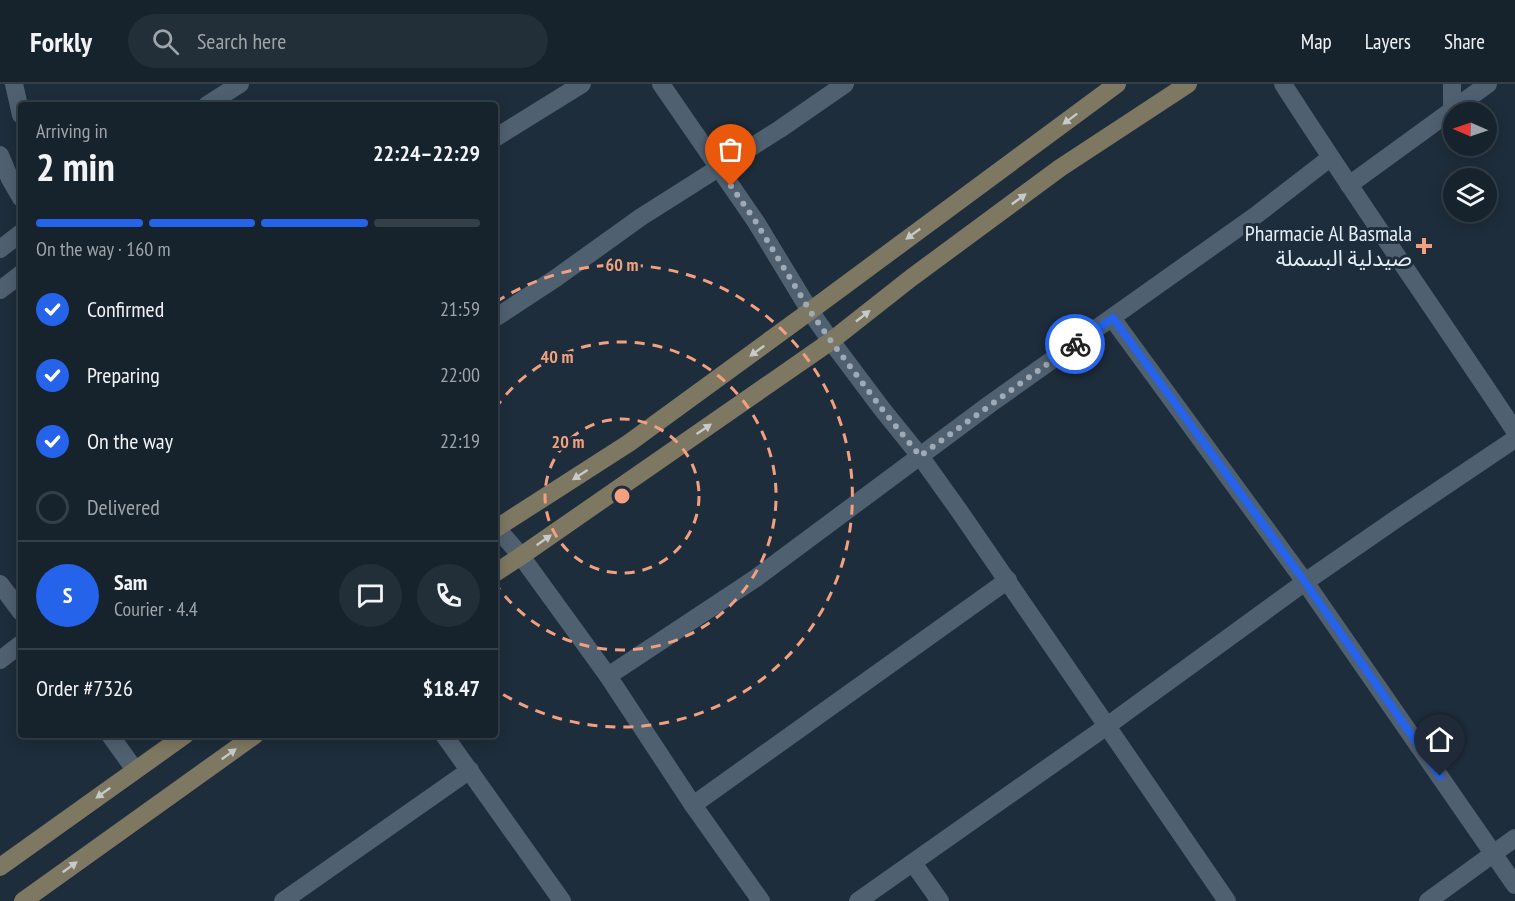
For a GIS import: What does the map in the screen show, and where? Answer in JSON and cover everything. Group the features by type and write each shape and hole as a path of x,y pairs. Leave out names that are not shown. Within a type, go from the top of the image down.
{"street":[{"path":"15,84 18,102"},
{"path":"212,102 240,84"},
{"path":"498,136 582,84"},
{"path":"661,84 756,222 810,311 882,409 920,456 1008,580 1227,901"},
{"path":"498,316 641,217 780,129 845,84"},
{"path":"498,527 629,443 1117,84"},
{"path":"498,571 831,341 911,278 1060,168 1188,84"},
{"path":"1283,84 1330,158 1444,323 1515,431"},
{"path":"1452,84 1452,102"},
{"path":"1463,102 1488,84"},
{"path":"1349,185 1443,117"},
{"path":"0,155 18,193"},
{"path":"608,676 756,578 990,404 1255,216 1330,158"},
{"path":"0,249 18,235"},
{"path":"0,290 18,276"},
{"path":"1113,318 1305,582 1515,885"},
{"path":"858,901 1107,726 1305,582 1515,439"},
{"path":"498,530 521,556 608,676 693,806 761,901"},
{"path":"693,806 1008,580"},
{"path":"0,584 18,608"},
{"path":"0,660 18,646"},
{"path":"112,738 135,770"},
{"path":"0,867 181,738"},
{"path":"23,901 251,738"},
{"path":"446,738 562,901"},
{"path":"283,901 470,770"},
{"path":"1428,901 1515,838"},
{"path":"913,864 940,901"}],"way so far":[{"path":"731,186 756,222 810,311 882,409 920,456 1075,344"}],"place":[{"name":"Pharmacie Al Basmala صيدلية البسملة","path":"1424,246"}],"route":[{"path":"1075,344 1113,318 1305,582 1440,776"}]}
